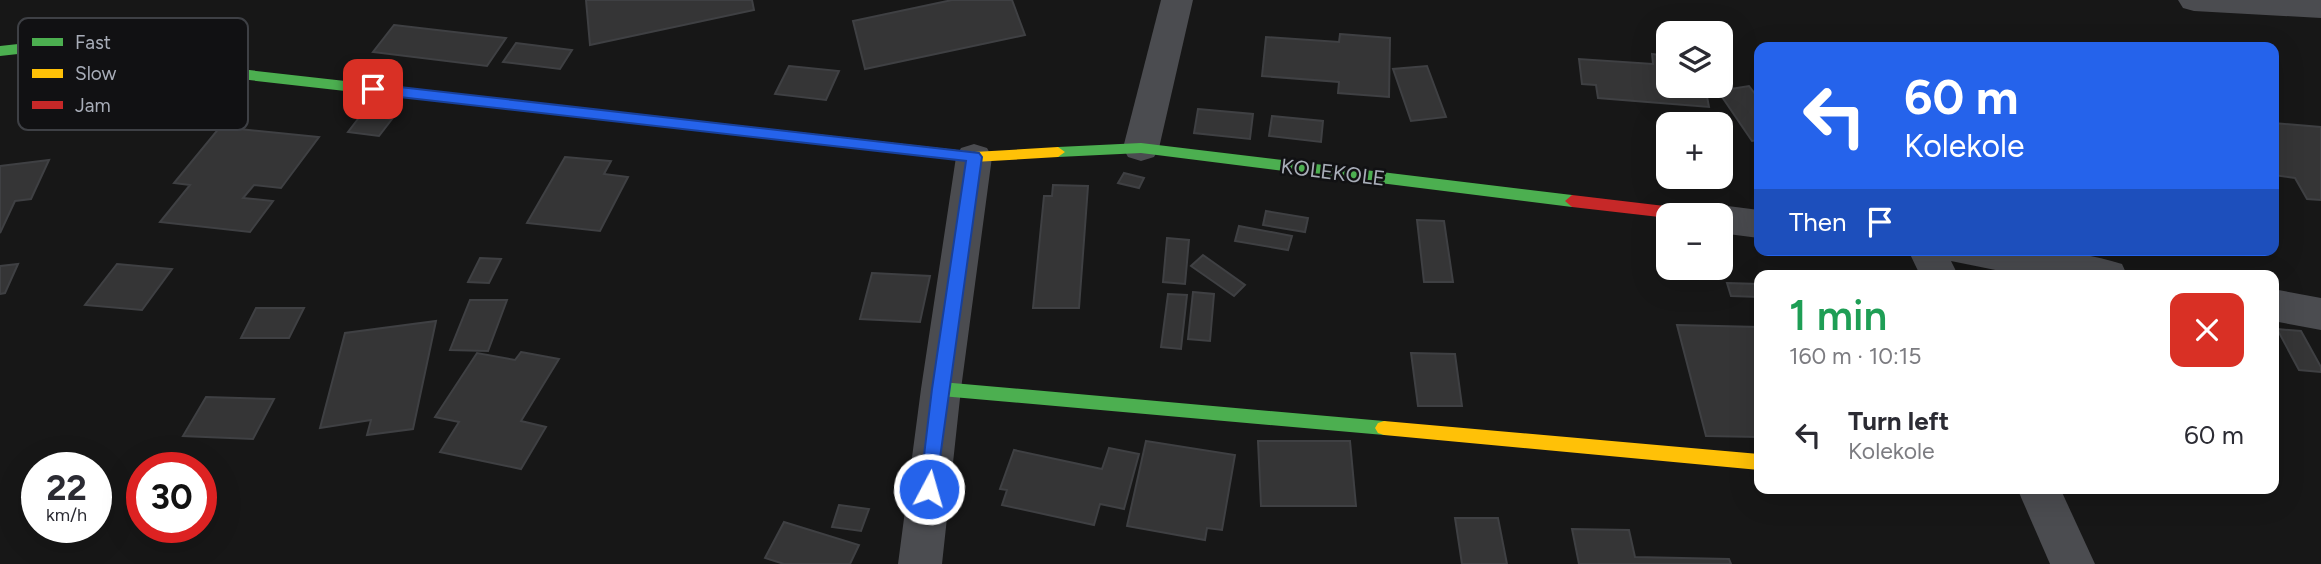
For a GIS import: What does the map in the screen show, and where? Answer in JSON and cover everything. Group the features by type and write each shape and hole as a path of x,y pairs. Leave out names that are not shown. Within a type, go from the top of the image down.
{"street":[{"path":"1141,148 1177,0"},
{"path":"2194,0 2321,7"},
{"name":"KOLEKOLE","path":"0,51 18,49"},
{"name":"KOLEKOLE","path":"248,75 974,157 1141,148 1656,211"},
{"path":"920,564 940,389 974,157"},
{"path":"1733,221 1754,223"},
{"path":"1999,256 2079,270"},
{"path":"2279,306 2321,314"},
{"path":"940,389 1754,462"},
{"path":"2037,494 2073,564"}],"building":[{"path":"586,0 752,0 754,10 590,45"},
{"path":"952,0 1012,0 1025,35 865,69 853,21"},
{"path":"394,25 506,38 487,66 373,52"},
{"path":"1340,34 1390,38 1389,97 1338,93 1339,82 1262,76 1266,37 1339,42"},
{"path":"516,43 572,50 560,69 503,62"},
{"path":"1652,54 1656,54 1656,98 1707,98 1709,107 1598,98 1596,85 1582,84 1579,59 1653,64"},
{"path":"789,66 839,71 826,100 775,94"},
{"path":"1427,66 1446,117 1411,121 1393,69"},
{"path":"1749,86 1754,92 1754,141 1752,141 1723,98 1733,98 1733,89"},
{"path":"1198,109 1253,114 1250,139 1194,133"},
{"path":"361,115 392,119 379,136 348,132"},
{"path":"1272,116 1323,121 1321,142 1269,136"},
{"path":"2279,124 2321,127 2321,200 2307,199 2295,178 2279,176"},
{"path":"218,130 248,130 319,137 281,188 254,185 243,198 273,201 250,232 160,222 190,185 174,183"},
{"path":"565,157 611,161 604,174 628,177 600,231 527,223"},
{"path":"49,160 31,199 15,201 0,233 0,166"},
{"path":"1124,173 1144,178 1139,188 1118,183"},
{"path":"1053,185 1088,186 1079,308 1033,308 1044,196 1052,196"},
{"path":"1266,211 1308,218 1305,232 1263,225"},
{"path":"1417,220 1444,221 1453,282 1424,282"},
{"path":"1239,226 1292,236 1288,250 1235,241"},
{"path":"1167,238 1189,240 1185,284 1163,282"},
{"path":"1203,255 1245,285 1234,296 1191,266"},
{"path":"480,258 501,259 489,283 468,282"},
{"path":"18,264 5,293 0,294 0,266"},
{"path":"117,264 172,269 142,310 85,305"},
{"path":"872,273 930,276 920,322 860,319"},
{"path":"1727,283 1754,284 1754,297 1731,296"},
{"path":"1193,292 1214,294 1210,341 1188,339"},
{"path":"1168,294 1187,295 1181,349 1161,347"},
{"path":"470,300 507,300 488,351 450,350"},
{"path":"256,308 304,308 289,338 241,338"},
{"path":"436,321 413,429 367,435 371,420 320,428 345,333"},
{"path":"1677,325 1754,327 1754,437 1706,436"},
{"path":"2279,329 2301,331 2321,367 2321,372 2299,370"},
{"path":"521,352 559,359 521,421 546,427 521,469 440,452 459,422 435,417 477,353 515,360"},
{"path":"1411,353 1455,354 1462,406 1418,406"},
{"path":"206,397 274,399 253,439 183,436"},
{"path":"1146,441 1235,455 1222,530 1207,528 1205,540 1127,526"},
{"path":"1258,441 1350,441 1356,506 1261,506"},
{"path":"1109,448 1139,454 1124,509 1100,504 1094,525 1002,505 1007,490 1000,489 1014,450 1102,469"},
{"path":"839,505 869,509 861,531 832,527"},
{"path":"1455,518 1498,518 1507,564 1462,564"},
{"path":"784,522 859,545 850,564 784,564 765,558"},
{"path":"1572,529 1629,530 1635,557 1729,559 1731,564 1579,564"}],"traffic: fast":[{"path":"0,51 18,49"},
{"path":"248,75 594,114"},
{"path":"1058,152 1141,148 1572,201"},
{"path":"941,389 1384,428"}],"traffic: slow":[{"path":"594,114 974,157 1058,152"},
{"path":"1384,428 1754,462"}],"traffic: jam":[{"path":"1572,201 1656,211"}],"route":[{"path":"373,89 974,157 940,389 929,489"}]}
